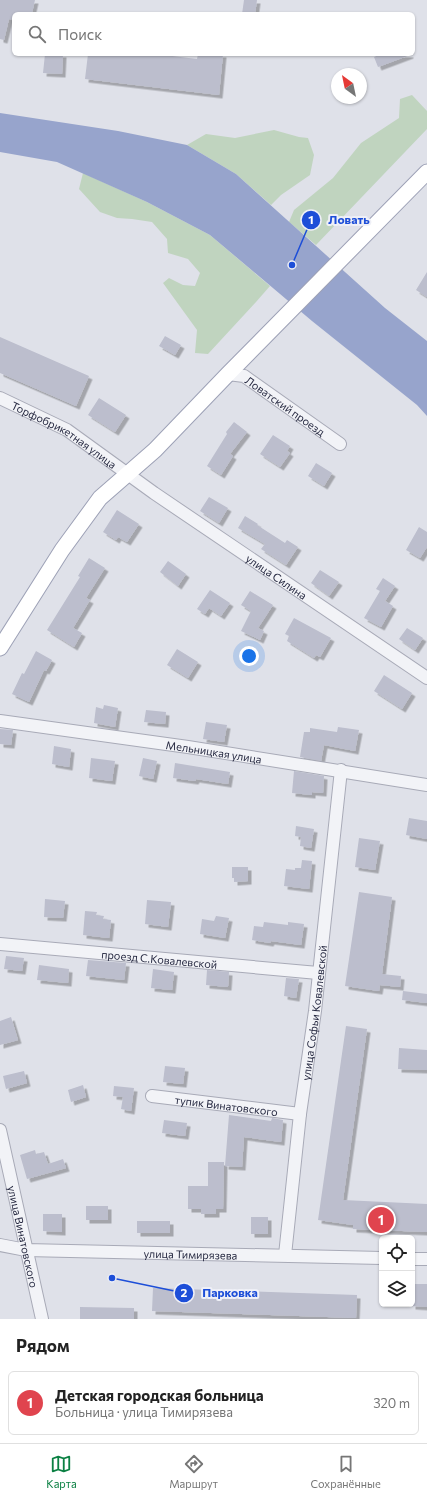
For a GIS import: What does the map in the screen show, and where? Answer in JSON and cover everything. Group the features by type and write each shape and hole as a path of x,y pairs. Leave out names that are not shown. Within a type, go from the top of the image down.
{"main road":[{"path":"0,648 62,550 100,498 155,450 427,172"}],"street":[{"name":"Ловатский проезд","path":"228,374 244,376 340,444"},
{"name":"Торфобрикетная улица","path":"0,398 67,430 128,473"},
{"name":"улица Силина","path":"128,473 154,493 427,678"},
{"name":"Мельницкая улица","path":"0,721 188,747 341,770 427,785"},
{"name":"улица Софьи Ковалевской","path":"285,1255 300,1114 315,1011 341,770"},
{"name":"проезд С.Ковалевской","path":"0,944 318,973"},
{"name":"тупик Винатовского","path":"152,1096 300,1114"},
{"name":"улица Винатовского","path":"0,1130 42,1319"},
{"name":"улица Тимирязева","path":"0,1245 26,1250 379,1258"},
{"path":"415,1259 427,1259"}],"green space":[{"path":"412,95 427,111 427,129 316,245 289,222 294,210 333,178 361,143 399,118 400,99"},
{"path":"274,130 308,138 314,155 310,175 281,195 271,205 236,174 187,145 206,134 235,138"},
{"path":"83,173 147,202 210,235 270,286 208,354 195,353 197,330 163,283 169,278 183,285 195,286 200,273 188,259 168,253 167,239 152,222 117,218 100,212 79,189"}],"water":[{"path":"0,113 118,131 187,145 236,174 385,308 427,341 427,416 417,405 312,321 210,235 147,202 57,162 0,152"}],"building":[{"path":"0,0 35,0 32,12 12,12 12,20 9,19 4,40 0,39"},
{"path":"244,0 257,0 255,12 242,12"},
{"path":"45,56 63,56 62,74 43,73"},
{"path":"88,56 172,56 197,59 198,56 223,56 219,95 85,79"},
{"path":"376,56 407,56 378,67 374,57"},
{"path":"427,272 427,297 416,290"},
{"path":"165,336 181,345 175,355 159,346"},
{"path":"0,337 89,376 76,406 0,373"},
{"path":"99,398 126,415 115,432 88,415"},
{"path":"234,422 247,432 230,454 233,456 221,475 207,466 227,434 226,432"},
{"path":"273,435 290,446 287,451 290,453 280,467 260,454"},
{"path":"316,463 332,473 324,486 308,476"},
{"path":"209,497 228,508 219,523 200,511"},
{"path":"117,510 139,524 127,542 118,537 116,540 103,532"},
{"path":"245,516 285,543 287,540 298,547 286,565 261,549 265,544 238,528"},
{"path":"419,527 427,532 427,547 420,558 406,550"},
{"path":"89,558 105,568 86,598 90,600 73,628 82,633 74,647 47,630 80,577 78,576"},
{"path":"168,561 186,574 178,586 160,572"},
{"path":"320,570 339,582 329,596 311,583"},
{"path":"383,578 395,586 385,601 393,606 381,627 364,618 380,591 376,589"},
{"path":"210,590 230,603 221,616 209,608 205,614 197,609"},
{"path":"250,591 273,605 258,628 264,631 260,640 241,631 251,611 241,605"},
{"path":"294,618 331,638 320,657 316,655 314,658 287,641 289,636 285,634"},
{"path":"407,628 423,638 415,650 399,639"},
{"path":"177,649 198,662 188,678 167,665"},
{"path":"36,651 52,660 46,671 44,670 29,702 12,694 22,673 24,674"},
{"path":"384,675 412,693 402,709 374,691"},
{"path":"104,705 118,708 115,727 94,723 96,707 103,709"},
{"path":"146,710 166,712 165,724 144,722"},
{"path":"206,722 227,725 224,742 203,739"},
{"path":"338,727 359,730 355,751 324,745 321,761 300,757 304,732 310,732 310,728 337,732"},
{"path":"0,729 13,730 11,745 0,744"},
{"path":"54,746 71,749 69,767 52,764"},
{"path":"91,758 115,761 112,781 89,778"},
{"path":"143,758 157,761 153,779 139,776"},
{"path":"175,763 230,772 228,784 196,779 195,781 173,778"},
{"path":"294,771 324,776 323,793 312,792 312,795 292,793"},
{"path":"409,818 427,821 427,839 406,835"},
{"path":"296,826 314,829 311,848 300,846 301,837 295,836"},
{"path":"359,838 380,841 375,870 355,867"},
{"path":"302,860 312,861 309,889 284,886 286,869 295,870 295,868 301,868"},
{"path":"232,867 248,867 248,881 234,882 234,878 232,878"},
{"path":"359,892 392,897 382,974 401,976 400,987 380,985 379,991 345,986"},
{"path":"45,899 65,901 63,918 44,917"},
{"path":"147,900 171,902 168,927 145,924"},
{"path":"85,911 97,912 96,915 104,916 103,919 111,920 109,938 83,935"},
{"path":"216,916 229,918 225,938 200,934 202,919 214,921"},
{"path":"264,922 288,925 288,922 304,924 301,945 252,940 254,926 263,927"},
{"path":"6,956 24,958 22,971 4,969"},
{"path":"88,960 126,963 124,980 86,976"},
{"path":"39,965 69,969 68,983 37,980"},
{"path":"153,969 174,972 172,990 151,988"},
{"path":"207,970 229,972 228,987 206,985"},
{"path":"286,978 299,979 296,998 284,996"},
{"path":"403,991 427,994 427,1003 402,1000"},
{"path":"11,1017 18,1040 0,1045 0,1021"},
{"path":"346,1026 367,1029 343,1200 427,1204 427,1232 353,1229 353,1225 318,1220"},
{"path":"399,1048 427,1050 427,1070 398,1069"},
{"path":"165,1066 185,1068 183,1084 163,1082"},
{"path":"24,1071 27,1083 6,1089 3,1076"},
{"path":"83,1085 86,1097 71,1102 68,1090"},
{"path":"114,1086 134,1088 131,1111 121,1109 123,1097 113,1096"},
{"path":"229,1115 271,1121 272,1118 283,1120 281,1142 244,1137 242,1167 225,1166"},
{"path":"164,1120 187,1123 185,1136 162,1133"},
{"path":"35,1150 36,1154 44,1152 48,1164 63,1159 66,1168 27,1179 20,1155"},
{"path":"208,1162 224,1162 223,1209 216,1209 216,1214 201,1214 201,1209 188,1209 188,1186 208,1186"},
{"path":"86,1206 108,1206 108,1220 86,1220"},
{"path":"43,1214 62,1214 62,1232 43,1231"},
{"path":"251,1217 268,1217 268,1234 251,1234"},
{"path":"137,1221 170,1221 170,1233 137,1233"},
{"path":"415,1284 427,1284 427,1307 415,1306"},
{"path":"153,1288 357,1295 356,1318 152,1311"},
{"path":"80,1307 134,1308 134,1319 80,1319"}],"place":[{"name":"Ловать","path":"292,265"},
{"name":"Детская городская больница","path":"381,1220"},
{"name":"Парковка","path":"112,1278"}]}
